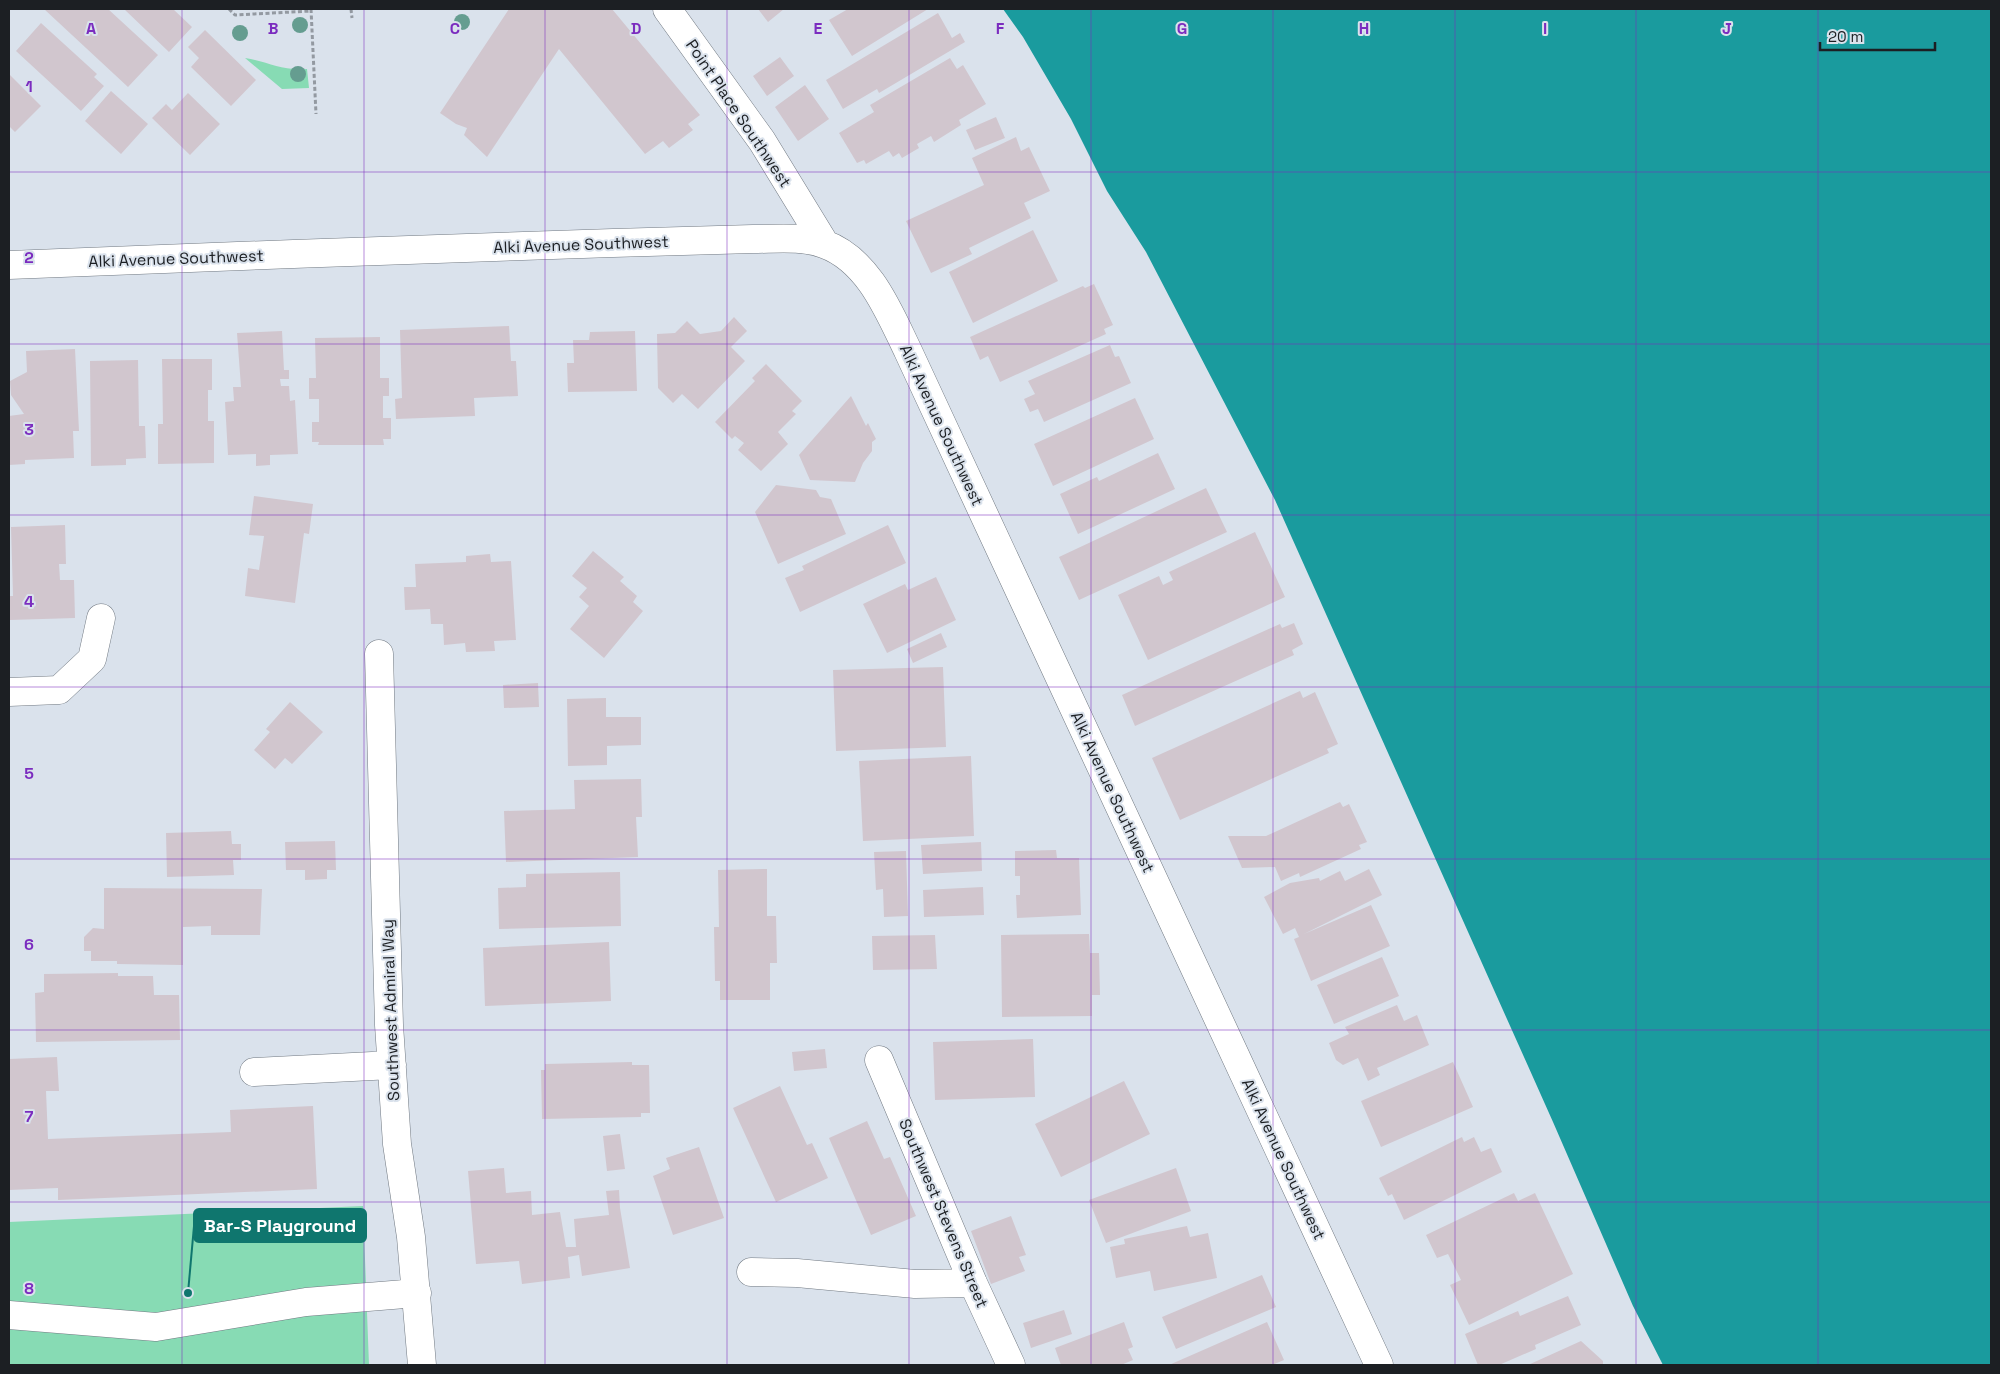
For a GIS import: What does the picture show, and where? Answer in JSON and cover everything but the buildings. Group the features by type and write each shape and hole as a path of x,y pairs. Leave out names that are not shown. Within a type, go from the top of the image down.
{"street":[{"name":"Point Place Southwest","path":"667,9 762,141 824,244"},
{"name":"Alki Avenue Southwest","path":"9,265 411,249 741,239 796,239 824,244 840,252 863,272 889,312 1379,1365"},
{"path":"9,692 58,690 92,659 101,618"},
{"name":"Southwest Admiral Way","path":"379,654 389,1025 396,1144 411,1237 422,1365"},
{"name":"Southwest Stevens Street","path":"880,1060 973,1283 1011,1365"},
{"path":"254,1072 392,1065"},
{"path":"751,1272 797,1273 916,1284 973,1283"},
{"path":"9,1315 156,1327 306,1302 417,1293"}],"path":[{"path":"229,9 235,15 311,10 316,114"},
{"path":"243,9 244,14"},
{"path":"351,9 352,18"}],"green space":[{"path":"245,58 282,67 307,69 309,88 282,89"},
{"path":"363,1206 369,1365 9,1365 9,1222"}],"water":[{"path":"1003,9 1991,9 1991,1365 1663,1365 1633,1306 1553,1122 1275,500 1146,252 1107,191 1071,119 1023,37"}],"place":[{"name":"Bar-S Playground","path":"188,1293"}]}
